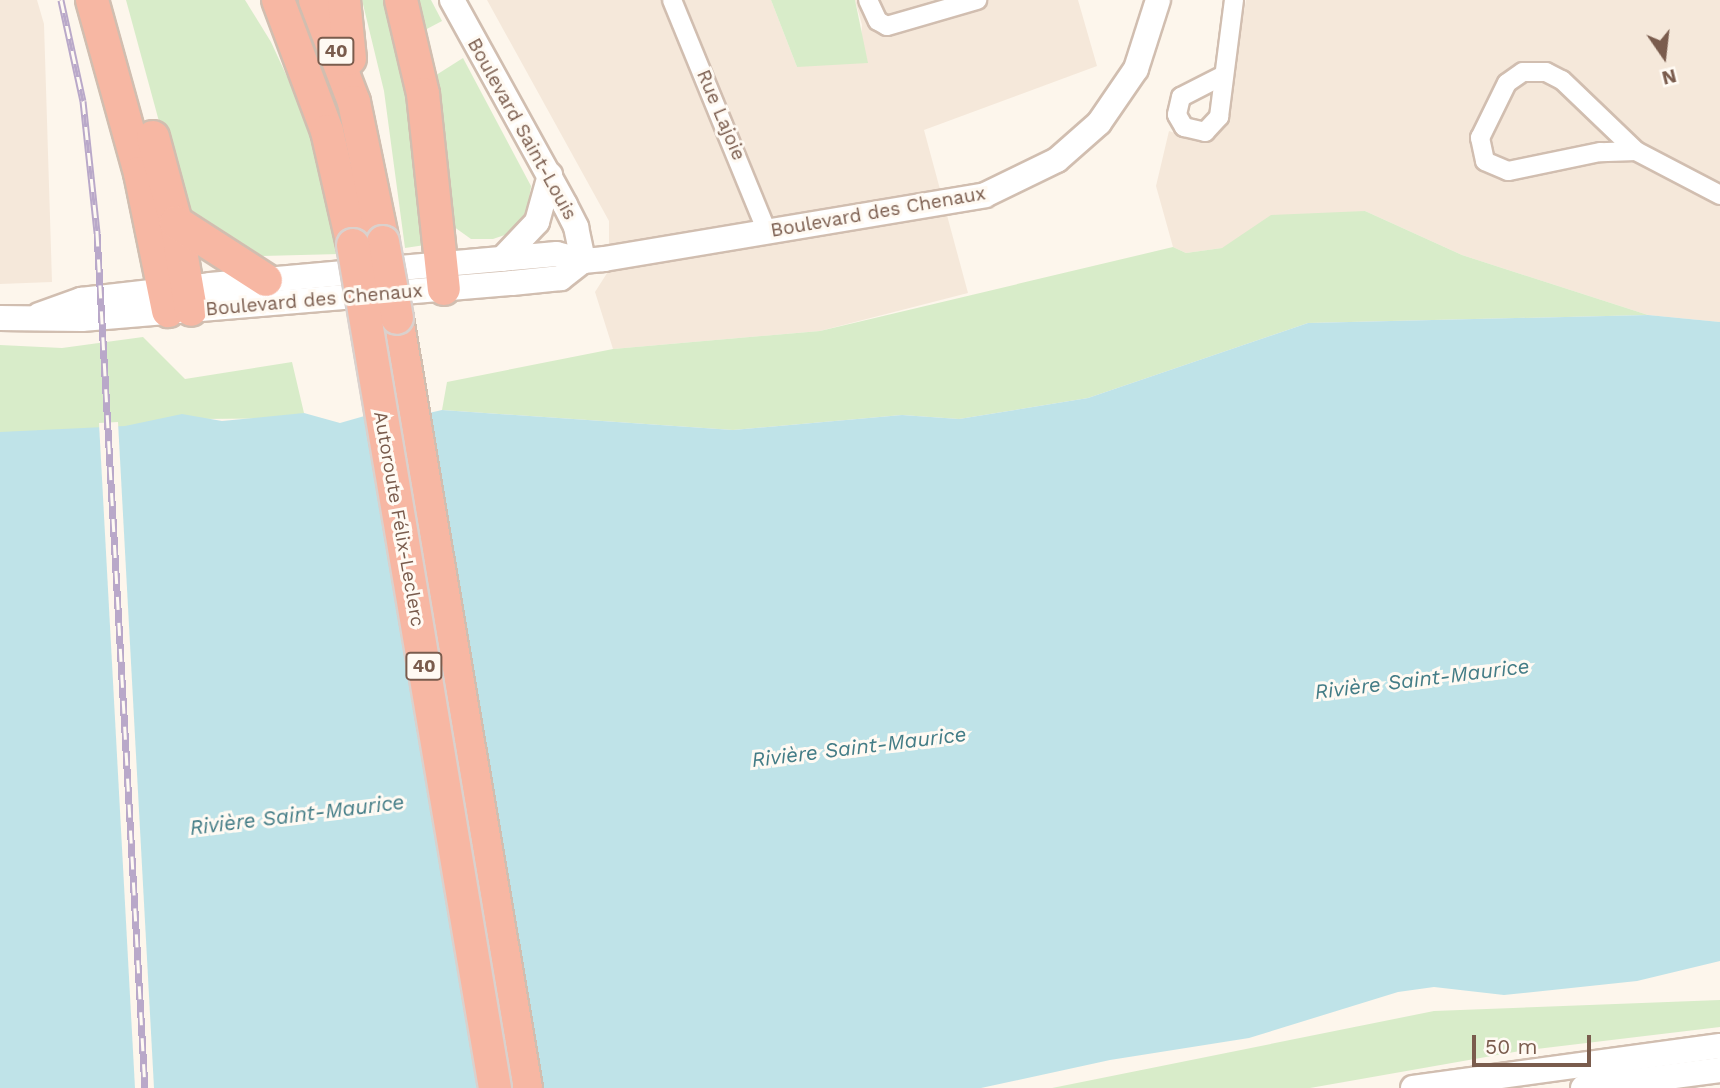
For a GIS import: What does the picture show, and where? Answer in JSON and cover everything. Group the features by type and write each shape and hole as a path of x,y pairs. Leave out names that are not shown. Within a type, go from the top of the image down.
{"highway":[{"path":"92,0 178,300"},
{"path":"115,0 176,222 178,300"},
{"path":"259,0 310,81"},
{"name":"Autoroute Félix-Leclerc","path":"278,0 368,243 526,1088"},
{"name":"Autoroute Félix-Leclerc","path":"315,0 354,103 368,243 495,1088"},
{"path":"344,0 354,103"},
{"path":"401,0 421,79 443,276"},
{"path":"176,222 266,280"}],"street":[{"name":"Boulevard Saint-Louis","path":"452,0 576,227 583,261"},
{"name":"Rue Lajoie","path":"672,0 767,232"},
{"path":"868,0 878,21 887,26 977,0"},
{"name":"Boulevard des Chenaux","path":"0,318 40,315 81,300 178,300 443,276 502,259 557,254 583,261 985,195 1047,167 1090,132 1124,91 1146,46 1158,0"},
{"path":"1224,75 1234,0"},
{"path":"1636,151 1600,152 1508,171 1485,161 1480,138 1507,83 1534,70 1562,80 1636,151 1720,195"},
{"path":"502,259 537,222 550,176"},
{"name":"Boulevard des Chenaux","path":"178,300 266,280 443,276 561,278 583,261"},
{"path":"1413,1088 1531,1079 1720,1046"},
{"path":"1583,1088 1720,1070"}],"shaded area":[{"path":"0,0 37,0 44,24 52,282 0,284"},
{"path":"487,0 771,0 797,67 861,39 862,25 855,0 1078,0 1097,66 924,130 968,293 820,331 613,349 595,292 609,270 609,221"},
{"path":"1246,0 1720,0 1720,322 1648,315 1462,255 1365,211 1222,248 1186,253 1173,247 1156,186 1169,131 1195,140 1214,135 1224,123"}],"green space":[{"path":"126,0 245,0 271,42 307,120 321,162 340,254 262,256 206,232 186,208 176,184"},
{"path":"362,0 392,0 405,46 425,245 405,248 384,91"},
{"path":"413,0 431,0 442,21 423,31"},
{"path":"771,0 855,0 868,63 797,67"},
{"path":"463,58 531,186 526,219 511,233 493,239 471,239 450,224 433,77"},
{"path":"1365,211 1462,255 1648,315 1308,323 1088,398 959,419 902,415 733,430 442,410 447,382 613,349 820,331 1173,247 1186,253 1222,248 1271,215"},
{"path":"143,337 185,379 292,362 304,413 292,418 199,419 0,441 0,345 62,348"},
{"path":"1720,1000 1720,1027 1520,1051 1310,1088 1052,1088 1434,1011"}],"water":[{"name":"Rivière Saint-Maurice","path":"1648,315 1720,322 1720,961 1637,981 1504,995 1434,987 1398,992 1249,1038 1110,1060 981,1088 0,1088 0,432 125,426 182,414 222,421 304,413 340,423 368,415 416,416 442,410 733,430 902,415 959,419 1088,398 1308,323"}],"pier":[{"path":"118,422 154,1088 135,1088 99,423"}],"railway":[{"path":"61,0 83,101 97,233 145,1088"}]}
